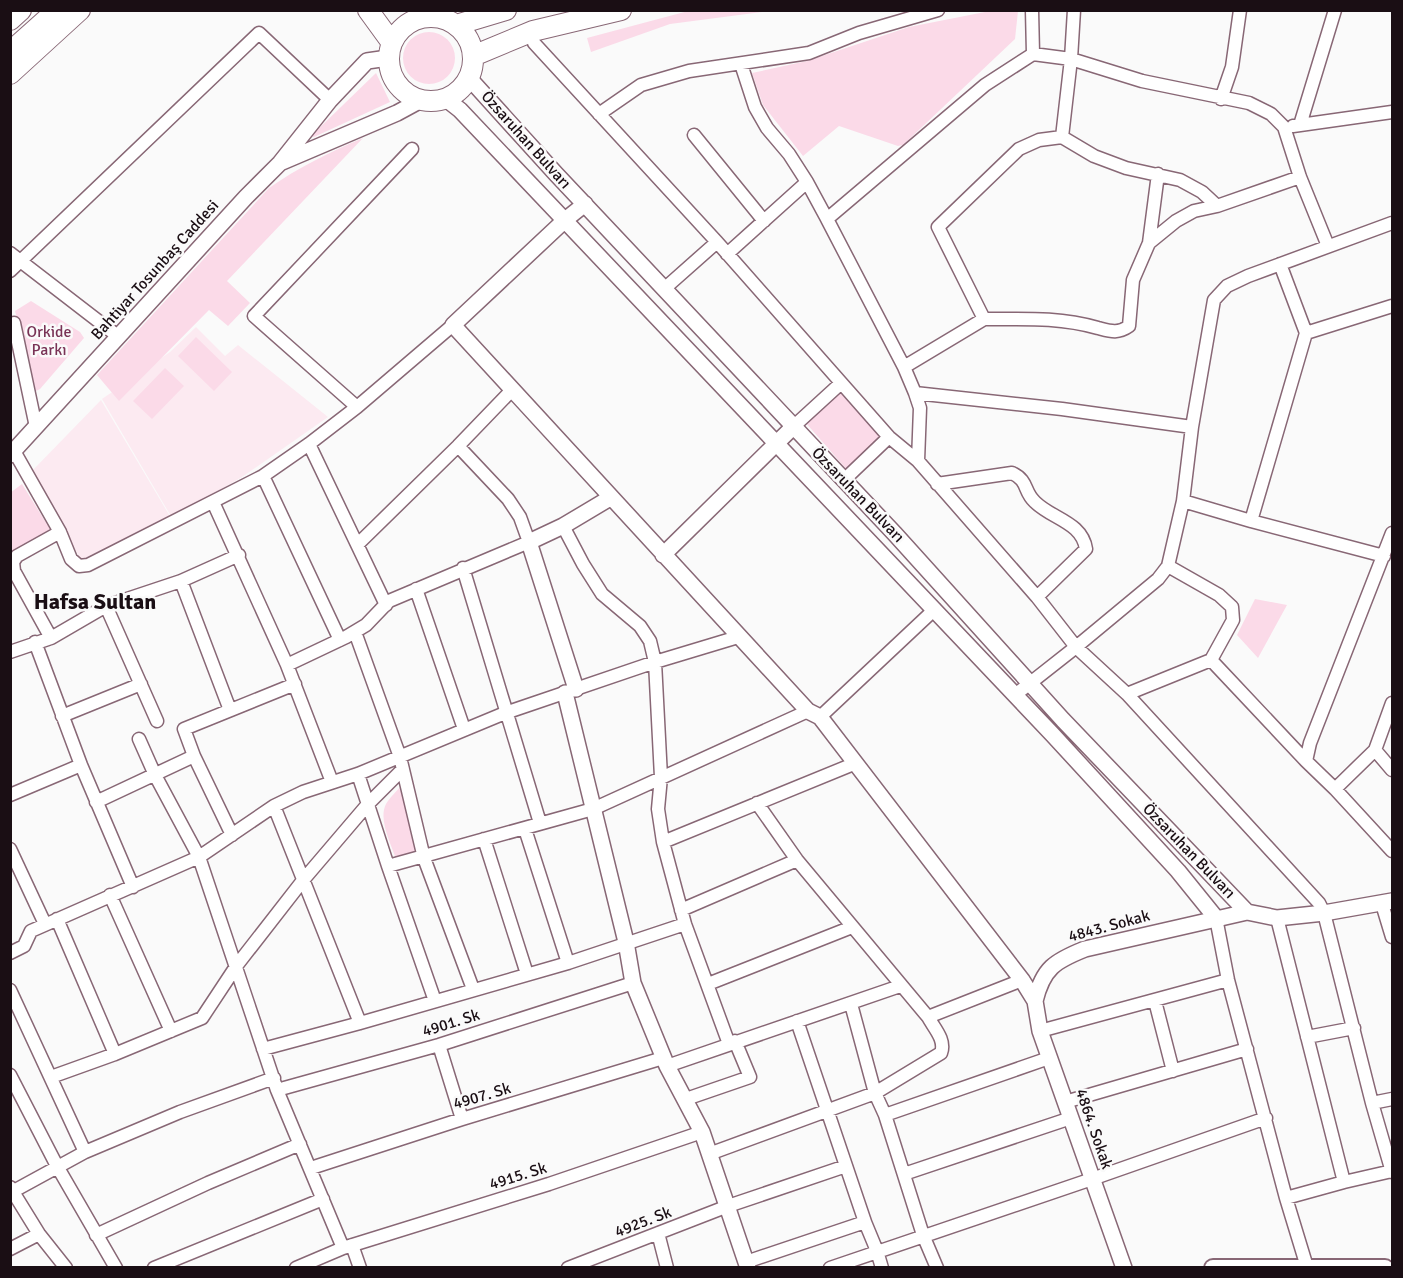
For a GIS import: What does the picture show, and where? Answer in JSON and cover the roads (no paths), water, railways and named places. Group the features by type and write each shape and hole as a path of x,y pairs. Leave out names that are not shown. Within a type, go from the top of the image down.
{"main road":[{"path":"10,20 21,10"},
{"path":"10,52 57,10"},
{"path":"10,74 80,10"},
{"path":"368,10 390,50 393,77 400,88 410,96 421,100 446,99 463,87 469,78 473,56 471,44 456,24 445,19 418,14 402,28 390,50"},
{"path":"456,24 506,10"},
{"path":"473,56 533,32 621,10"},
{"path":"1213,1268 1385,1268"}],"street":[{"path":"599,114 642,85 688,71 809,53 858,33 938,10"},
{"path":"1032,10 1033,54"},
{"path":"1062,137 1074,10"},
{"path":"1221,99 1232,67 1240,10"},
{"path":"1300,126 1335,10"},
{"path":"10,271 259,33 330,100"},
{"path":"534,43 717,242 840,384 889,437 918,461 1037,597 1077,647 1127,694 1311,894 1324,913 1372,1103 1392,1171 1286,1198"},
{"name":"Bahtiyar Tosunbaş Caddesi","path":"12,453 279,163 330,100 367,61 390,50"},
{"path":"827,219 985,85 1033,54 1071,60 1142,81 1249,104 1271,114 1284,127 1300,177 1328,246"},
{"path":"741,64 766,128 789,154 807,182 843,245 904,367 920,408 918,461"},
{"name":"Özsaruhan Bulvarı","path":"469,78 1030,683 1247,912"},
{"name":"Özsaruhan Bulvarı","path":"446,99 460,110 935,609 1178,871 1216,918"},
{"name":"Bahtiyar Tosunbaş Caddesi","path":"279,163 398,113 421,100"},
{"path":"1284,127 1392,112"},
{"path":"694,135 764,221"},
{"path":"984,319 938,227 1019,149 1039,140 1062,137 1094,156 1126,168 1180,180 1202,192 1217,206"},
{"path":"357,407 254,316 412,149"},
{"path":"904,367 984,319 1050,318 1081,323 1112,332 1122,331 1129,326 1133,280 1149,243 1158,174"},
{"path":"1149,243 1176,221 1194,211 1217,206 1300,177"},
{"path":"727,254 807,182"},
{"path":"12,453 60,532 71,559 79,566 88,566 263,476 309,444 357,407 453,325 585,204"},
{"path":"1015,695 1158,579 1168,566 1183,501 1192,427 1215,300 1227,286 1392,223"},
{"path":"664,289 717,242"},
{"path":"10,253 119,337"},
{"path":"1251,521 1306,333 1280,264"},
{"path":"1306,333 1392,306"},
{"path":"10,324 14,323 36,427"},
{"path":"453,325 738,637 814,714 856,763 1035,1000"},
{"path":"663,555 793,426 840,384"},
{"path":"358,544 511,391"},
{"path":"915,393 1062,409 1192,427"},
{"path":"844,480 889,437"},
{"path":"309,444 386,605"},
{"path":"458,446 508,499 520,517 529,542 571,691 593,809 626,942 633,983 665,1062 702,1132 747,1265 865,1222"},
{"path":"937,484 1012,473 1022,478 1036,504 1072,525 1080,533 1086,549 1037,597"},
{"path":"263,476 340,640"},
{"path":"287,665 366,626 389,601 529,542 610,498"},
{"path":"1183,501 1384,556"},
{"path":"213,502 287,665 332,782"},
{"path":"563,525 602,594 640,626 650,641 655,662 661,777 658,809 663,842 685,924 732,1043 750,1077 686,1099"},
{"path":"51,638 14,571 13,562 17,556 60,532"},
{"path":"1305,761 1392,533"},
{"path":"10,652 51,638 106,606 181,581 239,555"},
{"path":"1127,694 1211,660 1233,620 1232,607 1219,595 1168,566"},
{"path":"463,568 540,824"},
{"path":"181,581 230,710"},
{"path":"416,589 464,729"},
{"path":"106,606 157,722"},
{"path":"387,866 424,858 593,809 661,777 814,714 935,609"},
{"path":"355,632 401,763 424,858 473,989"},
{"path":"10,953 24,946 31,931 199,857 274,806 332,782 401,763 464,729 505,713 655,662 738,637"},
{"path":"35,642 81,765 133,887"},
{"path":"1211,660 1392,851"},
{"path":"62,716 141,684"},
{"path":"232,835 194,756 184,729 295,684"},
{"path":"1335,789 1375,750 1392,703"},
{"path":"139,739 155,775 199,857 275,1084 323,1199 360,1268"},
{"path":"1375,750 1392,770"},
{"path":"96,802 194,756"},
{"path":"51,1077 115,1054 202,1018 237,965 304,879 401,763"},
{"path":"663,842 856,763"},
{"path":"10,795 81,765"},
{"path":"358,774 387,866 435,1001"},
{"path":"709,1154 875,1093 941,1053 943,1049 942,1040 928,1017 797,860 757,803"},
{"path":"274,806 360,1023"},
{"path":"525,829 568,963"},
{"path":"484,839 527,974"},
{"path":"10,849 45,924"},
{"path":"681,910 797,860"},
{"path":"110,895 171,1031"},
{"path":"1247,912 1277,918 1387,903 1392,937"},
{"name":"4843. Sokak","path":"1035,1000 1042,980 1059,959 1085,949 1247,912"},
{"path":"1216,918 1228,980 1286,1198 1307,1267"},
{"path":"1277,918 1344,1182"},
{"path":"57,919 115,1054"},
{"path":"263,1049 568,963 685,924"},
{"path":"708,984 852,927"},
{"path":"928,1017 1022,980"},
{"path":"1040,1031 1228,980"},
{"name":"4901. Sk","path":"11,1191 85,1152 180,1112 275,1084 439,1045 633,983"},
{"name":"4907. Sk","path":"311,1168 462,1119 732,1043 900,986"},
{"path":"10,990 85,1152"},
{"name":"4864. Sokak","path":"1035,1000 1040,1031 1124,1268"},
{"path":"1155,1000 1173,1071"},
{"path":"851,1004 875,1093 885,1115 923,1235 937,1268"},
{"path":"797,1021 882,1268"},
{"path":"1307,1037 1354,1028"},
{"path":"439,1045 462,1119"},
{"path":"1065,1102 1247,1049"},
{"path":"885,1115 1049,1058"},
{"path":"10,1075 57,1166 116,1268"},
{"path":"1372,1103 1392,1099"},
{"path":"904,1174 1071,1118"},
{"path":"830,1268 1266,1118"},
{"name":"4915. Sk","path":"296,1268 348,1246 549,1184 702,1132"},
{"path":"96,1235 300,1143"},
{"name":"4925. Sk","path":"575,1266 728,1206 846,1166"},
{"path":"11,1191 39,1234 66,1268"},
{"path":"154,1268 323,1199"},
{"path":"658,1233 666,1268"},
{"path":"10,1249 39,1234"}],"district":[{"name":"Hafsa Sultan","path":"95,601"}],"park label":[{"name":"Orkide Parkı","path":"49,341"}]}
